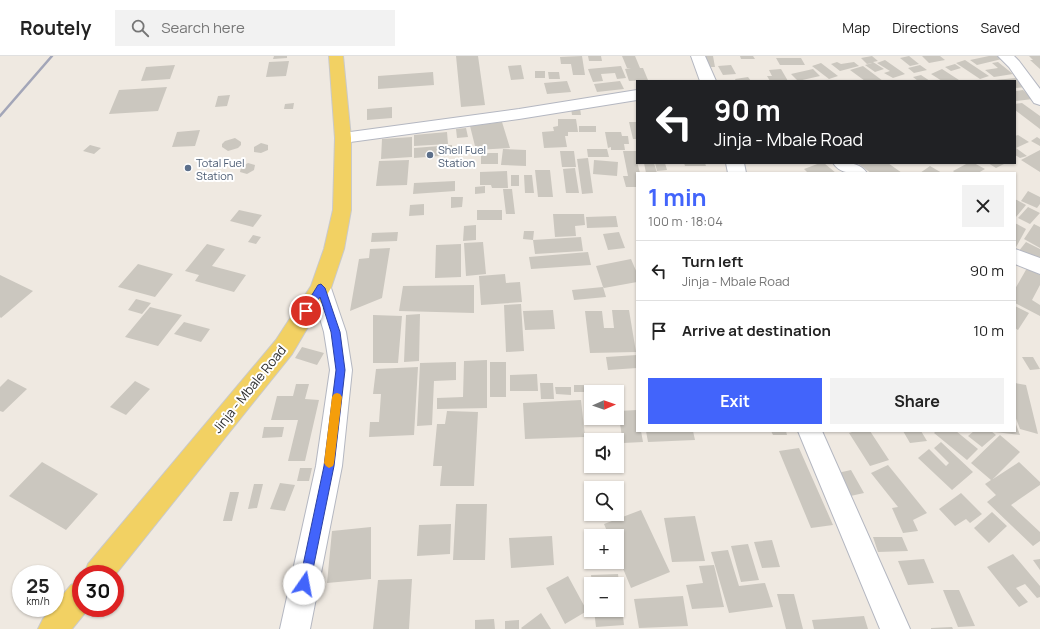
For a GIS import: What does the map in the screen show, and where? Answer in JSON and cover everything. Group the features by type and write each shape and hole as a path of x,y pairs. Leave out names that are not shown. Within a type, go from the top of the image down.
{"main road":[{"name":"Jinja - Mbale Road","path":"105,565 284,347 321,288 334,249 342,210 344,138 336,56"},
{"path":"53,629 72,606"}],"street":[{"path":"698,56 708,80"},
{"path":"1005,56 1014,64 1040,100"},
{"path":"344,138 519,114 636,95"},
{"path":"844,164 856,172"},
{"path":"1016,256 1040,266"},
{"path":"295,629 329,466 341,370 335,332 321,288"},
{"path":"810,432 819,455 896,629"}],"building":[{"path":"274,56 287,56 287,58 273,59"},
{"path":"456,56 478,56 485,105 461,107"},
{"path":"582,56 585,75 573,75 571,64 561,64 560,57"},
{"path":"588,56 601,56 602,61 589,61"},
{"path":"622,56 635,56 640,68 643,68 648,80 629,81 625,69 631,68 627,68"},
{"path":"705,56 713,56 715,67 707,67"},
{"path":"740,56 753,56 755,59 741,59"},
{"path":"872,56 878,61 873,62 884,69 875,72 865,65 872,63 867,64 861,58"},
{"path":"909,56 919,64 910,66 900,58"},
{"path":"922,56 940,56 945,60 929,63"},
{"path":"997,56 1002,59 977,65 970,60"},
{"path":"1029,56 1040,56 1040,69 1030,60 1033,60"},
{"path":"776,58 801,58 805,65 780,65"},
{"path":"885,60 905,74 893,78 884,73 890,71 877,63"},
{"path":"965,60 989,76 980,79 956,63"},
{"path":"289,61 286,76 266,77 269,62"},
{"path":"837,62 841,64 854,62 859,66 840,71 831,64"},
{"path":"998,62 1013,74 994,77 985,70 998,68 992,63"},
{"path":"821,63 838,76 829,79 812,66"},
{"path":"955,64 961,68 951,71 945,67"},
{"path":"175,65 170,79 141,81 146,67"},
{"path":"521,65 524,79 511,80 508,66"},
{"path":"731,65 736,74 723,75 718,66"},
{"path":"920,65 927,70 914,73 908,68"},
{"path":"621,66 626,78 617,79 615,73 601,74 603,81 593,82 588,69"},
{"path":"863,66 882,80 864,80 850,70"},
{"path":"781,69 787,80 769,80 767,76 772,76 769,70"},
{"path":"813,69 820,76 797,80 791,74"},
{"path":"942,69 959,80 940,80 931,74"},
{"path":"535,71 545,71 545,78 535,78"},
{"path":"433,72 434,85 378,89 378,76"},
{"path":"548,72 559,72 560,79 549,79"},
{"path":"921,75 928,80 917,80 913,77"},
{"path":"748,77 750,80 736,80"},
{"path":"1016,78 1026,87 1016,88 1016,80 995,80"},
{"path":"567,81 571,92 547,94 544,83"},
{"path":"620,81 624,89 597,92 594,84"},
{"path":"167,87 158,111 109,114 119,90"},
{"path":"1023,90 1033,99 1016,101 1016,91"},
{"path":"230,95 227,106 215,107 218,96"},
{"path":"294,103 293,109 284,109 285,104"},
{"path":"1022,103 1040,116 1040,129 1016,111 1016,104"},
{"path":"392,107 392,118 367,120 367,109"},
{"path":"571,108 580,108 581,115 572,115"},
{"path":"558,119 576,119 578,132 568,132 568,136 565,136 567,147 544,148 542,132 554,131 553,127 558,126"},
{"path":"502,122 510,148 476,150 470,126"},
{"path":"629,122 636,122 636,139 633,139"},
{"path":"579,126 596,126 596,132 579,132"},
{"path":"466,128 468,137 457,138 456,129"},
{"path":"200,130 195,146 172,147 177,132"},
{"path":"447,132 448,144 414,146 414,135"},
{"path":"605,132 621,132 622,136 628,136 629,144 624,144 625,150 611,150 611,147 608,148"},
{"path":"1018,135 1029,142 1016,148 1016,136"},
{"path":"412,137 412,157 381,159 382,139"},
{"path":"1037,137 1040,139 1040,146 1031,141"},
{"path":"235,138 241,142 241,145 238,148 228,151 222,147 222,144 225,141"},
{"path":"261,143 268,145 268,150 261,153 254,152 254,147"},
{"path":"90,145 101,148 94,154 83,151"},
{"path":"452,145 452,155 414,158 414,148"},
{"path":"1016,148 1027,156 1020,158 1016,156"},
{"path":"503,149 526,150 526,166 501,165"},
{"path":"587,149 607,149 609,157 588,157"},
{"path":"1040,150 1040,172 1021,160"},
{"path":"560,151 574,151 576,167 562,167"},
{"path":"623,151 636,151 636,164 638,164 640,172 636,172 636,187 626,187 623,176 628,176"},
{"path":"481,153 498,153 498,164 481,164"},
{"path":"588,158 593,193 582,194 577,159"},
{"path":"409,160 407,185 376,186 379,161"},
{"path":"594,160 618,162 617,176 593,174"},
{"path":"220,162 223,165 221,167 213,167 214,164"},
{"path":"248,163 255,165 254,170 247,174 240,172 241,167"},
{"path":"644,164 654,164 657,172 646,172"},
{"path":"655,164 665,164 667,170 657,171"},
{"path":"684,164 705,164 706,166 685,166"},
{"path":"817,164 825,164 835,172 807,172 804,169"},
{"path":"858,164 889,164 901,172 870,172"},
{"path":"966,164 976,164 985,169 980,172 953,171"},
{"path":"990,164 1004,164 996,168"},
{"path":"930,166 940,172 921,172"},
{"path":"575,168 579,193 566,193 563,169"},
{"path":"535,170 550,170 553,197 538,197"},
{"path":"507,171 508,188 492,188 491,185 480,185 480,172"},
{"path":"511,175 519,175 519,186 511,186"},
{"path":"524,175 532,175 534,193 525,193"},
{"path":"455,181 455,191 413,194 414,183"},
{"path":"485,186 485,193 475,194 475,187"},
{"path":"503,189 512,189 515,214 506,214"},
{"path":"1028,191 1040,197 1040,204 1037,208 1021,201"},
{"path":"451,197 463,197 462,207 451,208"},
{"path":"1016,200 1026,205 1016,217"},
{"path":"424,204 424,215 409,216 410,205"},
{"path":"1028,207 1040,213 1030,224 1018,218"},
{"path":"239,210 262,215 253,227 230,221"},
{"path":"477,210 502,210 502,220 477,220"},
{"path":"553,214 584,214 585,225 575,226 576,236 555,237"},
{"path":"616,216 618,227 587,228 586,217"},
{"path":"1016,224 1026,229 1016,247"},
{"path":"1034,224 1040,227 1040,248 1024,239"},
{"path":"476,225 476,240 463,241 464,226"},
{"path":"524,231 534,231 533,240 523,239"},
{"path":"398,232 397,241 371,242 372,233"},
{"path":"619,232 625,248 608,250 603,234"},
{"path":"253,235 261,237 256,244 248,242"},
{"path":"581,237 583,251 535,254 533,240"},
{"path":"483,242 486,274 466,276 464,243"},
{"path":"1026,242 1040,249 1040,264 1018,252"},
{"path":"207,244 225,249 212,266 246,275 234,292 195,281 199,275 185,271"},
{"path":"461,244 461,277 435,278 436,245"},
{"path":"390,248 382,298 350,311 359,259 369,258 370,249"},
{"path":"588,252 591,265 531,269 529,257"},
{"path":"631,259 636,271 636,282 604,288 596,266"},
{"path":"138,264 173,274 155,297 118,287"},
{"path":"1027,268 1040,275 1040,285 1032,300 1040,305 1040,316 1016,304 1016,287"},
{"path":"505,274 506,283 520,282 522,302 481,305 479,276"},
{"path":"0,275 33,291 1,318 0,317"},
{"path":"474,285 474,313 399,311 403,286"},
{"path":"603,287 606,297 574,300 572,290"},
{"path":"136,299 151,303 142,314 128,310"},
{"path":"521,304 524,351 506,352 504,305"},
{"path":"1016,306 1029,313 1018,330 1016,329"},
{"path":"150,307 182,315 158,346 125,337"},
{"path":"553,310 555,329 525,330 523,311"},
{"path":"612,310 629,310 636,352 590,353 585,311 602,311 604,328 614,328"},
{"path":"420,314 419,361 404,362 406,315"},
{"path":"373,315 402,316 398,363 373,363"},
{"path":"184,322 210,329 201,342 174,334"},
{"path":"302,347 324,353 317,365 295,358"},
{"path":"636,355 636,368 608,370 606,357"},
{"path":"1022,357 1033,357 1040,369 1030,370"},
{"path":"487,360 487,408 437,409 437,398 463,397 464,361"},
{"path":"456,362 456,380 434,381 432,425 417,426 420,363"},
{"path":"490,362 506,362 506,397 490,397"},
{"path":"418,367 414,435 369,437 370,422 379,422 381,394 373,394 376,369"},
{"path":"537,374 538,391 510,391 510,375"},
{"path":"8,379 27,389 3,412 0,411 0,387"},
{"path":"135,381 150,389 126,415 110,407"},
{"path":"540,383 553,383 554,399 541,399"},
{"path":"1016,383 1026,385 1038,434 1020,429 1016,419"},
{"path":"296,384 309,384 305,399 319,400 305,461 288,461 298,420 271,420 277,396 293,396"},
{"path":"574,385 584,385 584,392 574,392"},
{"path":"555,387 571,387 571,395 556,394"},
{"path":"581,400 584,437 525,439 523,403"},
{"path":"636,410 636,432 641,432 643,442 624,443 624,433 621,433 620,425 624,425 624,411"},
{"path":"447,411 478,412 474,486 440,486 442,466 433,466 437,424 445,424"},
{"path":"1016,425 1020,435 995,432 1016,432"},
{"path":"264,427 284,427 282,437 262,438"},
{"path":"646,432 693,432 695,440 648,442"},
{"path":"772,432 786,432 787,435 773,435"},
{"path":"871,432 889,460 870,466 849,433"},
{"path":"904,432 922,432 927,441 910,443"},
{"path":"957,432 978,449 967,460 934,433"},
{"path":"973,432 992,432 996,435 982,447 968,436"},
{"path":"1000,435 1020,452 993,479 1019,462 1040,482 1040,485 1011,505 1040,532 1040,541 1033,546 987,502 996,495 985,484 991,480 971,463"},
{"path":"941,442 973,472 952,490 918,458 929,449 946,466 949,463 934,448"},
{"path":"799,448 833,525 811,528 779,451"},
{"path":"42,462 98,494 66,530 9,496"},
{"path":"888,465 927,513 913,520 918,531 903,533 892,508 898,507 871,473"},
{"path":"300,468 312,468 309,481 297,481"},
{"path":"851,470 864,493 846,497 833,474"},
{"path":"280,483 295,485 285,511 270,509"},
{"path":"254,484 263,484 257,508 248,509"},
{"path":"230,492 239,492 232,521 223,521"},
{"path":"961,493 982,514 970,523 966,519 955,526 939,509"},
{"path":"456,504 487,504 485,560 453,560"},
{"path":"641,510 670,572 631,588 623,569 624,529 606,529 604,524 612,521 624,521 624,516"},
{"path":"992,512 1007,526 989,543 974,528"},
{"path":"695,516 705,561 672,562 664,518"},
{"path":"451,524 450,554 417,556 419,525"},
{"path":"371,527 371,579 327,583 332,531"},
{"path":"552,536 554,565 511,568 509,538"},
{"path":"873,537 902,537 908,551 878,552"},
{"path":"772,540 780,567 762,568 754,542"},
{"path":"748,544 759,580 741,582 731,546"},
{"path":"728,550 739,586 765,583 773,607 729,613 711,552"},
{"path":"1013,554 1040,586 1040,597 1037,598 1025,584 1016,588 1028,602 1019,607 987,567"},
{"path":"924,559 934,583 908,585 898,561"},
{"path":"1040,559 1040,570 1033,560"},
{"path":"714,565 724,607 692,609 686,585 703,583 699,566"},
{"path":"618,574 618,577 591,577 591,575"},
{"path":"568,576 584,605 584,613 565,624 546,588"},
{"path":"412,579 409,629 373,629 378,580"},
{"path":"943,590 959,590 975,626 958,627"},
{"path":"777,594 794,594 803,629 786,629"},
{"path":"683,596 688,626 639,628 634,599"},
{"path":"541,613 551,629 521,628"},
{"path":"864,616 868,629 814,629 812,620"},
{"path":"595,617 623,617 624,625 596,627"},
{"path":"494,619 495,629 475,629 475,620"},
{"path":"519,620 519,629 505,629 505,621"},
{"path":"952,627 953,629 931,629 931,628"}],"railway":[{"path":"0,116 52,56"}],"slow traffic":[{"path":"329,463 337,397"}],"place":[{"name":"Shell Fuel Station","path":"430,155"},
{"name":"Total Fuel Station","path":"188,168"}],"route":[{"path":"304,584 329,466 341,370 335,332 321,288 306,311"}]}
